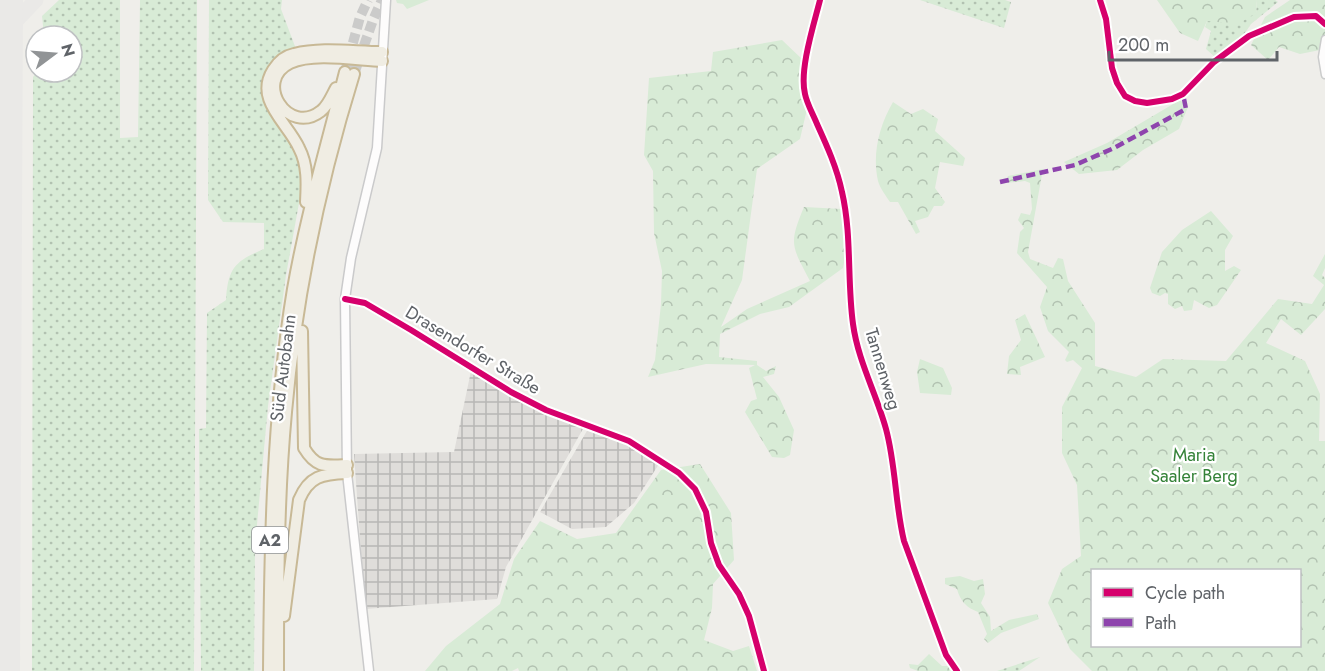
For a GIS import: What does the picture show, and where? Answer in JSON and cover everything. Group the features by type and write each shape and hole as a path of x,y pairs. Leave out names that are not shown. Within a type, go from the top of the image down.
{"highway":[{"path":"306,224 305,163 300,149 276,114 268,96 268,81 271,72 284,57 292,54 315,51 382,56"},
{"path":"349,73 323,110 312,116 294,116 278,103 274,87 276,78 289,64 315,58 382,56"},
{"name":"Süd Autobahn","path":"269,671 271,507 277,410 293,289 306,224 349,73"},
{"name":"Süd Autobahn","path":"278,666 279,545 286,411 300,302 349,73"},
{"path":"300,302 304,447 311,459 320,464 347,469"},
{"path":"278,666 299,500 311,480 347,469"}],"main road":[{"path":"369,671 347,469 345,299 351,258 377,148 386,0"}],"street":[{"name":"Tannenweg","path":"820,0 804,76 805,94 835,165 843,193 853,324 860,357 888,435 904,541 946,655 957,671"},
{"path":"1100,0 1106,19 1112,68 1117,83 1125,96 1147,103 1161,102 1183,94 1214,62 1249,36 1294,17 1316,16 1325,24"},
{"path":"1325,39 1322,57 1325,75"},
{"name":"Drasendorfer Straße","path":"345,299 365,303 511,392 546,410 620,437 679,472 695,489 706,512 711,543 719,565 739,594 746,609 764,671"}],"shaded area":[{"path":"471,371 542,412 584,427 506,567 497,599 365,609 354,454 454,452"},
{"path":"588,429 622,441 659,464 634,503 606,527 572,529 540,512"}],"green space":[{"path":"59,0 120,0 120,138 138,137 140,0 197,0 194,671 32,671 33,84 84,84 84,24 43,24 42,16"},
{"path":"209,0 282,0 281,9 296,49 267,73 289,137 302,165 303,181 286,275 268,406 255,546 254,671 201,671 199,429 206,428 207,313 226,300 229,280 235,267 246,258 264,249 264,223 223,222 208,200"},
{"path":"396,0 429,0 407,9"},
{"path":"920,0 1005,0 1011,2 1004,28"},
{"path":"1157,0 1257,0 1256,13 1238,24 1207,21 1198,41 1180,33"},
{"path":"1257,0 1278,2 1251,24 1241,39 1216,58 1206,49 1211,31 1205,27 1207,21 1256,13"},
{"path":"1290,0 1325,0 1325,49 1300,54 1279,47 1268,60 1251,45 1265,17"},
{"path":"782,40 803,60 800,86 807,109 800,139 757,169 742,280 721,327 747,309 810,281 794,245 796,230 804,207 842,209 845,257 843,268 789,307 760,314 720,334 719,357 757,361 757,365 766,371 776,366 774,374 763,377 779,397 794,430 790,455 784,458 772,457 745,412 751,401 757,399 749,368 755,365 706,364 648,377 655,360 662,271 654,233 653,171 644,155 649,78 711,71 713,52"},
{"path":"1180,100 1188,107 1179,129 1143,150 1117,170 1079,174 1064,162 1107,143"},
{"path":"893,102 911,114 923,109 938,119 935,131 965,158 963,166 940,162 935,188 945,202 942,206 934,206 928,217 915,221 920,232 916,234 898,202 890,202 878,181 876,171 878,140"},
{"name":"Maria Saaler Berg","path":"1043,169 1028,252 1030,259 1053,268 1058,258 1063,259 1068,281 1095,323 1095,366 1136,377 1163,359 1226,361 1278,299 1312,304 1324,285 1313,276 1325,254 1325,268 1322,275 1325,278 1325,309 1301,335 1281,319 1266,343 1305,361 1320,394 1319,441 1325,441 1325,671 1092,671 1070,649 1048,603 1062,569 1081,556 1077,485 1062,453 1062,407 1082,368 1073,360 1067,362 1065,360 1069,352 1048,331 1040,307 1047,287 1017,253 1020,232 1024,228 1018,220 1021,213 1030,215 1032,209 1030,183 1025,181 1005,183 1008,176"},
{"path":"1211,211 1233,236 1225,250 1225,271 1234,266 1241,270 1217,305 1209,308 1194,300 1192,310 1184,311 1182,306 1175,309 1168,304 1168,294 1160,296 1152,293 1150,288 1162,252 1182,230"},
{"path":"1025,314 1045,357 1020,367 1021,375 1007,374 1009,356 1021,340 1015,320"},
{"path":"920,359 943,368 952,388 951,395 920,393 917,372"},
{"path":"700,464 731,513 734,560 713,584 712,608 704,640 733,651 749,646 757,671 519,671 518,668 512,671 425,671 446,646 500,604 514,559 540,521 577,539 616,533 661,470"},
{"path":"960,576 974,581 983,579 985,594 981,603 990,617 991,631 1009,620 1037,614 1039,619 1001,633 988,643 984,639 987,634 978,612 964,604 957,589 945,584 945,578"},
{"path":"929,654 942,666 950,666 953,671 918,671 910,668 909,664 918,665"},
{"path":"1040,657 1019,671 997,671"}],"taxiway":[{"path":"4,46 15,22 36,0"}],"runway":[{"path":"1,671 4,0"}],"tunnel":[{"path":"345,72 360,17 368,0"},
{"path":"354,74 382,0"}],"marked path":[{"path":"1000,182 1075,165 1114,148 1186,109 1183,94"}],"cycle path":[{"path":"820,0 806,60 805,94 831,157 842,192 847,225 855,338 886,429 904,541 946,655 957,671"},
{"path":"1100,0 1106,19 1112,68 1117,83 1125,96 1147,103 1172,99 1183,94 1214,62 1249,36 1294,17 1316,16 1325,24"},
{"path":"345,299 365,303 511,392 546,410 629,441 679,473 695,489 706,512 711,543 719,565 739,594 749,616 764,671"}]}
